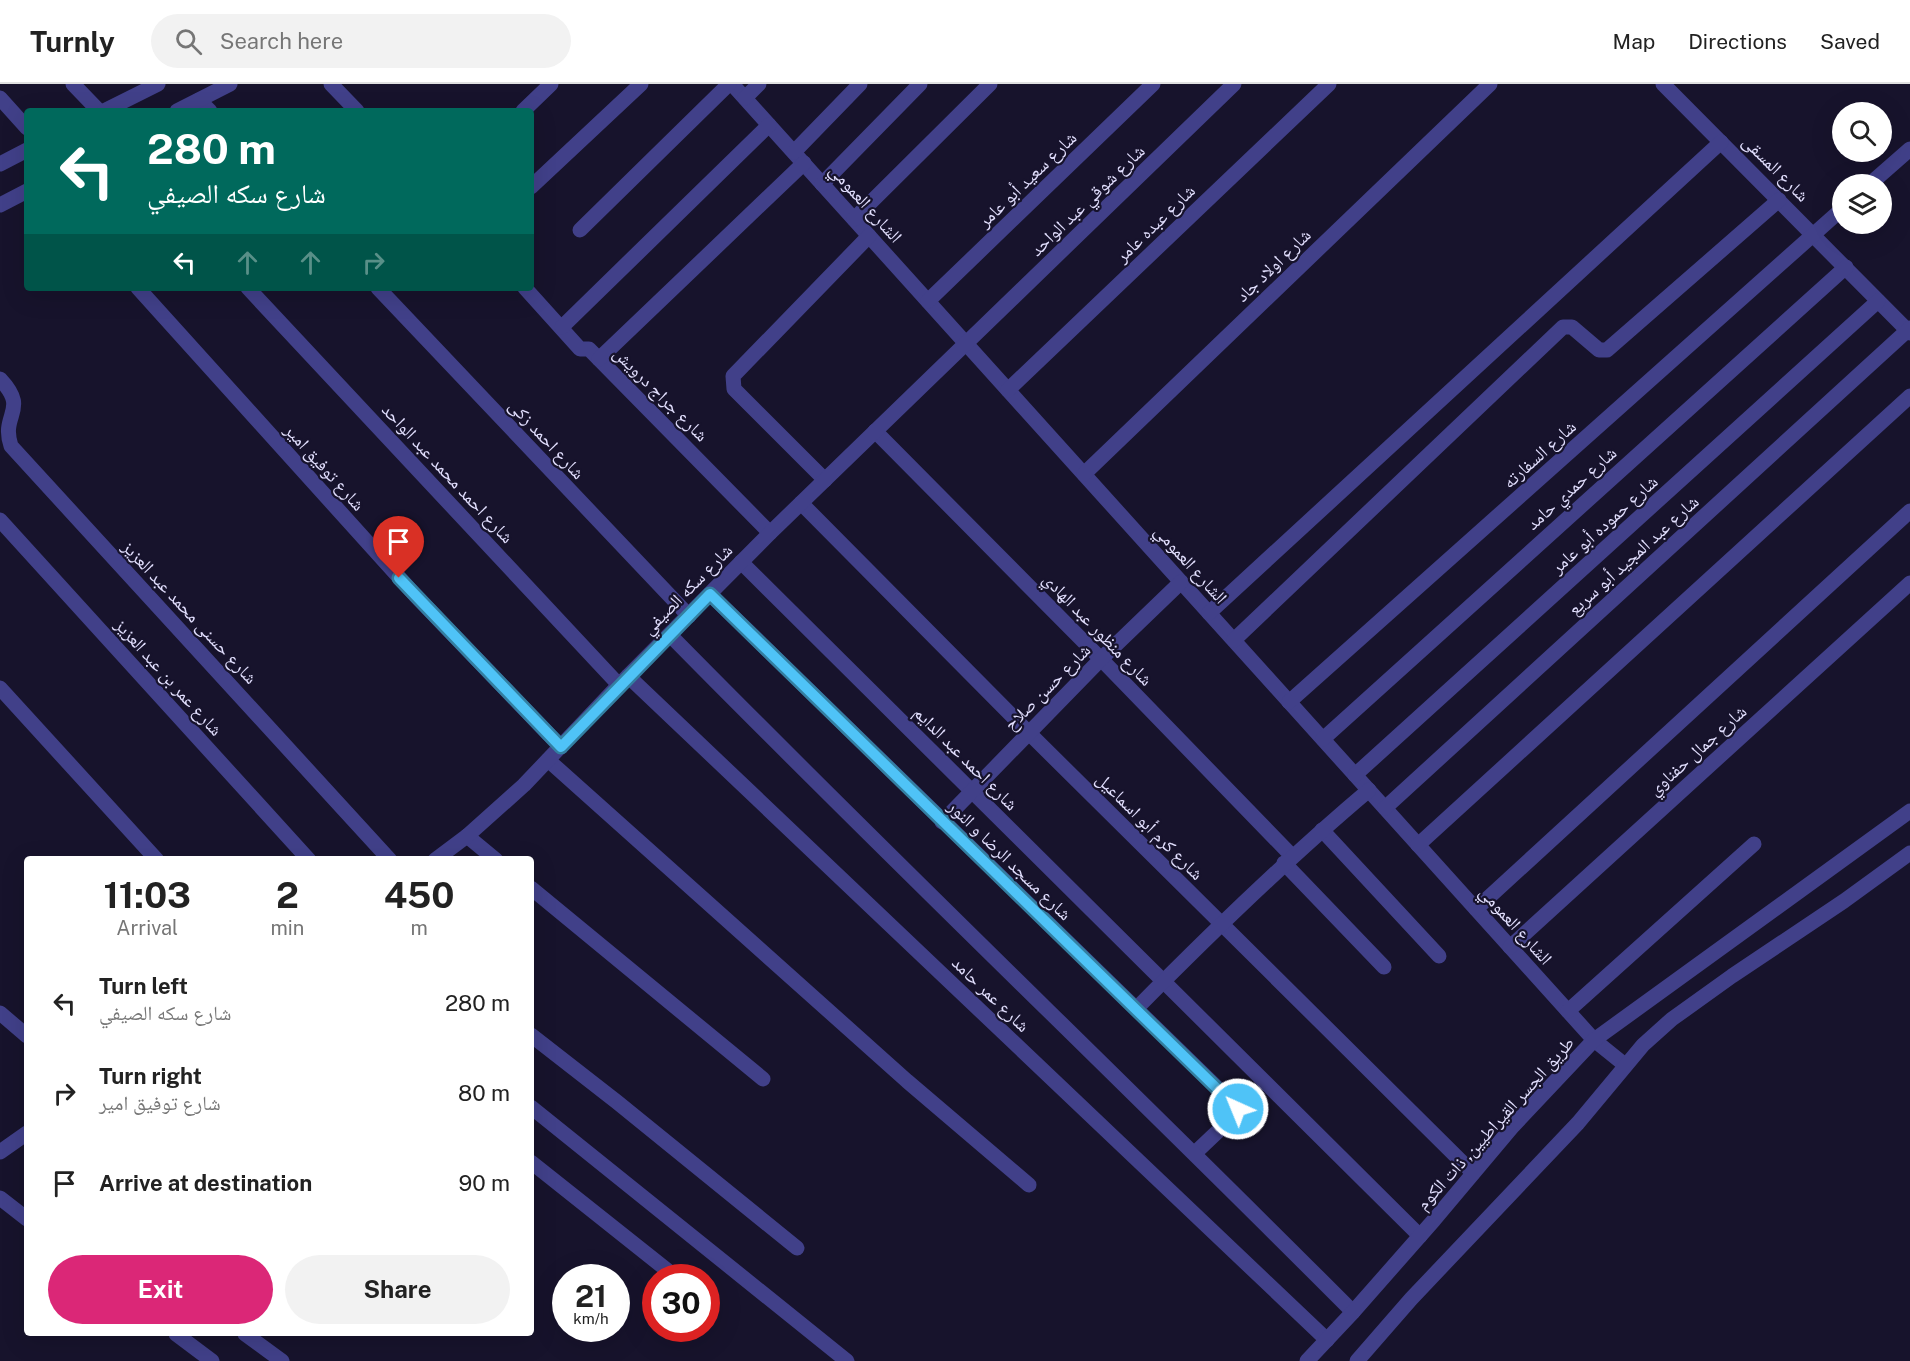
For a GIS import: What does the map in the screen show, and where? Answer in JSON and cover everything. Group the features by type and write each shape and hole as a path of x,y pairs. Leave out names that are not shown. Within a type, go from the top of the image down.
{"street":[{"path":"73,84 96,108"},
{"path":"108,108 131,89 158,84"},
{"path":"204,105 230,84"},
{"path":"331,84 354,108"},
{"path":"526,108 551,84"},
{"path":"534,184 641,84"},
{"path":"580,230 731,84"},
{"name":"الشارع العمومي","path":"731,84 1594,1040 1625,1065"},
{"path":"745,98 759,84"},
{"path":"599,359 799,158 860,84"},
{"path":"822,184 920,84"},
{"path":"854,219 990,84"},
{"name":"شارع سعيد أبو عامر","path":"928,302 1153,84"},
{"name":"شارع شوقي عبد الواحد","path":"966,344 1234,84"},
{"name":"شارع عبده عامر","path":"1008,390 1329,84"},
{"name":"شارع اولاد جاد","path":"1084,474 1490,84"},
{"name":"شارع المسقى","path":"1663,84 1909,330"},
{"path":"0,98 24,125"},
{"path":"562,327 769,125"},
{"path":"1209,613 1721,142"},
{"path":"1881,174 1910,149"},
{"path":"0,164 24,152"},
{"path":"0,205 24,193"},
{"path":"1234,640 1563,327 1572,327 1599,350 1607,350 1779,200"},
{"name":"شارع السفارته","path":"1289,702 1832,218"},
{"path":"825,480 734,389 732,381 733,376 869,236"},
{"name":"شارع حمدي حامد","path":"1323,739 1845,267"},
{"name":"شارع توفيق امير","path":"141,291 415,595 561,747"},
{"name":"شارع احمد محمد عبد الواحد","path":"251,291 624,681"},
{"name":"شارع احمد زكى","path":"381,291 689,616"},
{"name":"شارع جراج درويش","path":"528,291 580,349 590,349 770,533"},
{"name":"شارع حموده أبو عامر","path":"1355,775 1878,301"},
{"name":"شارع عبد المجيد أبو سريع","path":"1385,808 1909,330"},
{"name":"شارع سكه الصيفي","path":"440,856 467,836 548,760 770,533 966,344"},
{"name":"شارع حسنى محمد عبد العزيز","path":"0,379 12,395 13,404 5,420 5,429 11,446 386,856"},
{"path":"1418,845 1910,396"},
{"name":"شارع منظور عبد الهادي","path":"875,430 1101,659 1384,967"},
{"name":"شارع كرم أبو اسماعيل","path":"801,503 1029,734 1473,1173"},
{"path":"1476,909 1910,511"},
{"name":"شارع عمر بن عبد العزيز","path":"0,520 305,856"},
{"name":"شارع احمد عبد الدايم","path":"741,562 1420,1236"},
{"name":"شارع حسن صلاح","path":"942,822 1101,659 1181,582"},
{"name":"شارع جمال حفناوي","path":"1510,947 1910,583"},
{"name":"شارع مسجد الرضا و النور","path":"710,594 1237,1107 1238,1111 1234,1116 1195,1153"},
{"path":"670,635 1353,1312"},
{"name":"شارع عمر حامد","path":"624,681 1327,1340"},
{"path":"0,688 153,856"},
{"path":"548,760 907,1081 1029,1185"},
{"path":"1136,1009 1221,923 1288,860 1369,790"},
{"name":"طريق الجسر القيراطيين, ذات الكوم","path":"1307,1361 1420,1236 1513,1126 1594,1040 1910,810"},
{"path":"1322,830 1439,956"},
{"path":"467,836 491,856"},
{"path":"1568,1011 1754,844"},
{"path":"1358,1361 1412,1299 1578,1124 1643,1045 1672,1019 1910,853"},
{"path":"534,890 763,1079"},
{"path":"0,1013 24,1033"},
{"path":"534,1037 797,1248"},
{"path":"534,1109 847,1361"},
{"path":"0,1152 24,1140"},
{"path":"534,1164 658,1264"},
{"path":"0,1198 24,1217"},
{"path":"179,1336 212,1361"},
{"path":"248,1336 282,1361"}],"route":[{"path":"399,578 561,747 710,594 1238,1109"}]}
